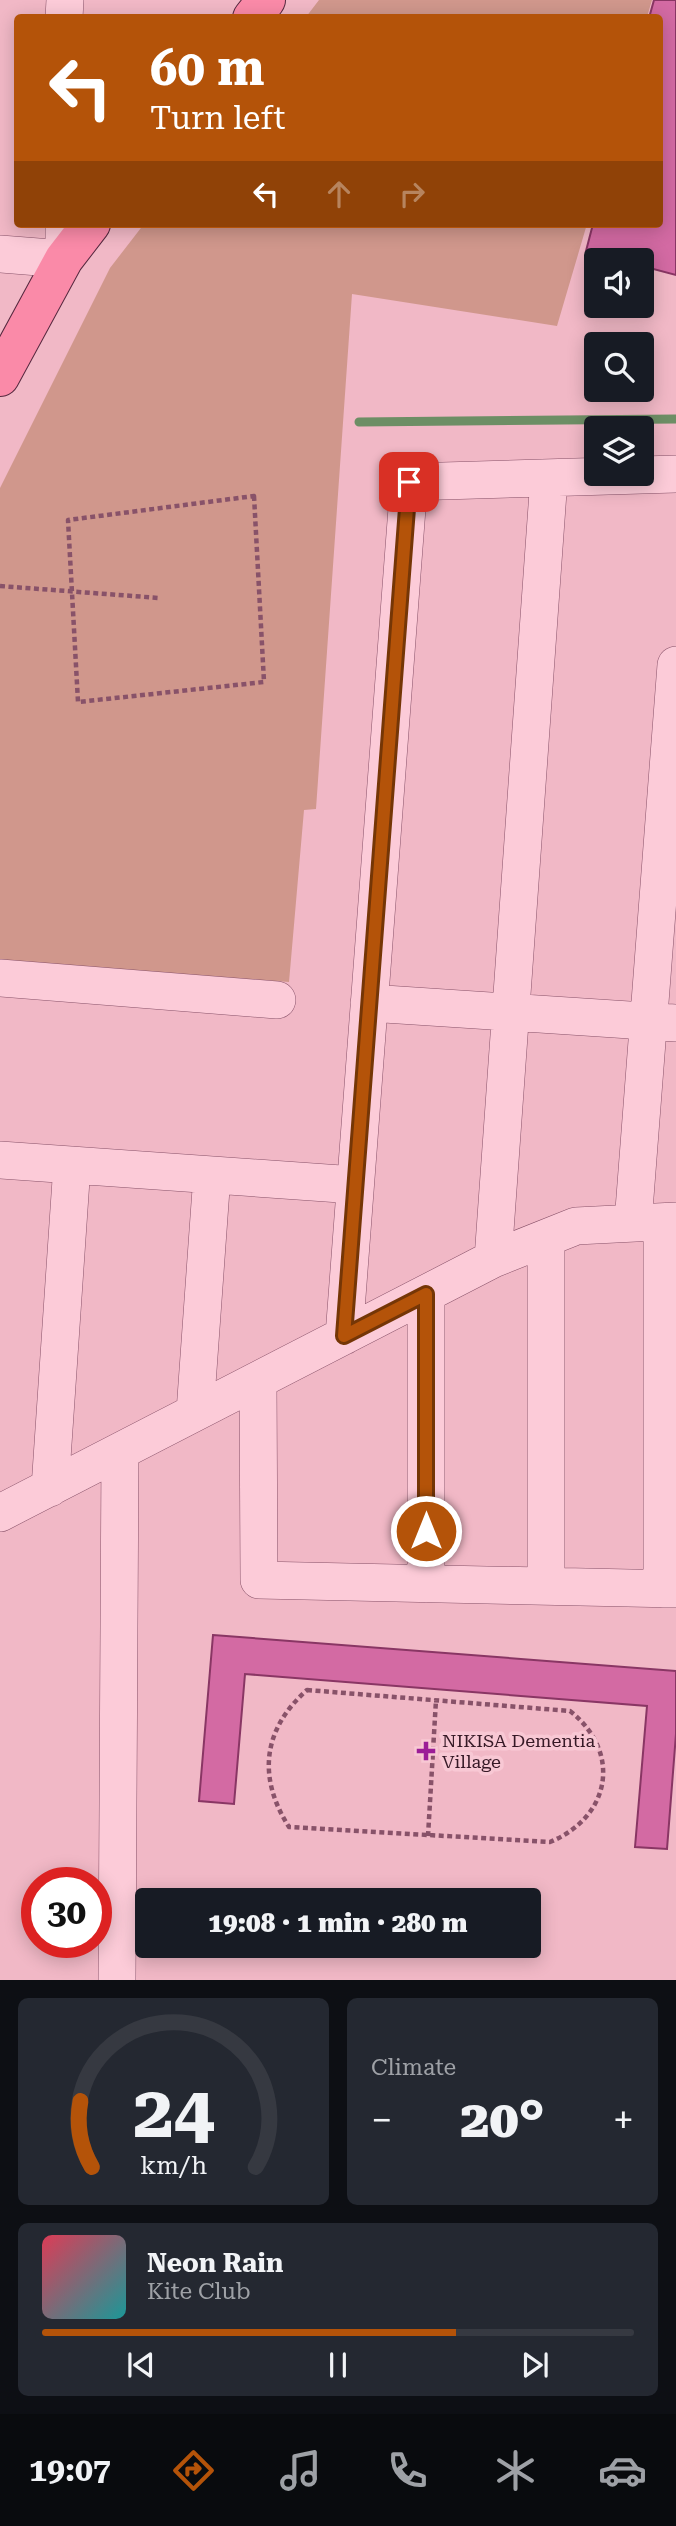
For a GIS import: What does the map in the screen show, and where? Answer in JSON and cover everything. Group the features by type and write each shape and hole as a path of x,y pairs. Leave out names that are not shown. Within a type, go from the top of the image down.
{"main road":[{"path":"255,14 266,0"},
{"path":"0,377 64,242 85,228"}],"street":[{"path":"0,254 64,242"},
{"path":"344,1336 409,482 676,474"},
{"path":"493,1259 549,478"},
{"path":"258,1380 259,1580 669,1589 657,1222 676,665"},
{"path":"0,978 278,1000"},
{"path":"369,1003 662,1022"},
{"path":"0,1160 355,1185"},
{"path":"50,1488 72,1165"},
{"path":"195,1412 212,1175"},
{"path":"0,1513 493,1259 576,1226 657,1222"},
{"path":"546,1238 546,1586"},
{"path":"426,1294 426,1584"},
{"path":"117,1980 120,1452"}],"path":[{"path":"254,496 264,681 78,702 72,592 68,520 254,496"},
{"path":"0,586 159,598"},
{"path":"307,1690 570,1711 591,1731 602,1759 601,1789 588,1816 564,1836 550,1842 428,1836 289,1827 271,1792 269,1753 282,1718 307,1690"},
{"path":"428,1836 436,1700"}],"shaded area":[{"path":"319,0 652,0 648,14 308,14"},
{"path":"141,228 586,228 557,326 352,294 316,809 304,810 289,982 0,962 0,488 110,268"}],"building":[{"path":"654,0 676,0 676,275 654,269 654,248 587,248 592,228 663,228 663,14 650,14"},
{"path":"213,1635 676,1671 676,1734 667,1849 635,1847 647,1706 245,1674 234,1804 199,1801"}],"waterway":[{"path":"359,422 676,419"}],"place":[{"name":"NIKISA Dementia Village","path":"426,1751"}],"route":[{"path":"409,482 344,1336 426,1294 426,1531"}]}
